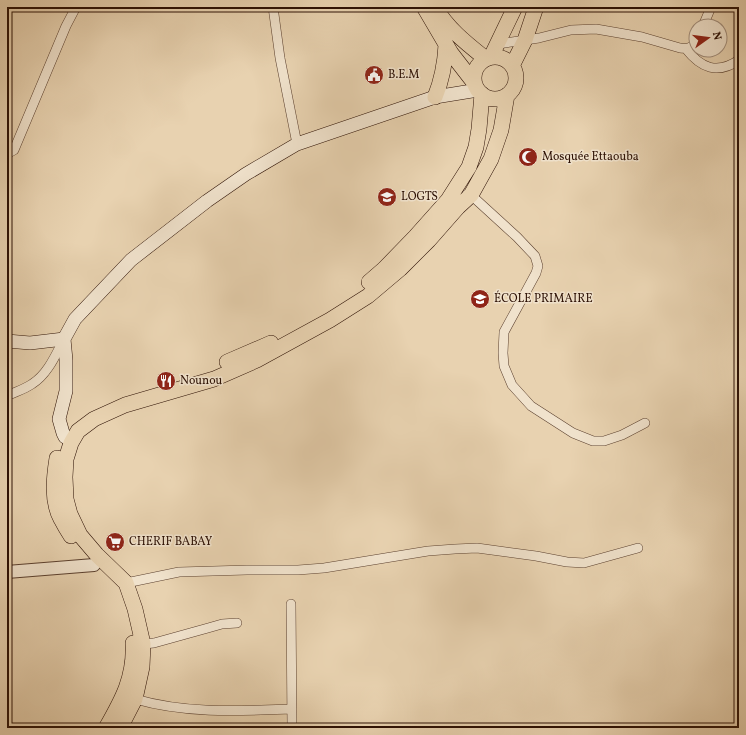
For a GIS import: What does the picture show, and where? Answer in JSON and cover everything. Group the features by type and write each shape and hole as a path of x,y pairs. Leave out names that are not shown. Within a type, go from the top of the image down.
{"main road":[{"path":"424,7 446,45 478,89 488,97 501,98 507,95"},
{"path":"120,728 135,699 142,667 143,644 135,609 126,583 97,555 80,535 70,514 66,498 65,477 66,459 71,443 78,431 94,419 125,406 214,379 257,360 330,320 368,296 400,269 471,195 491,158 501,130 507,95 516,78 512,66 509,63 454,32 446,24 435,7"},
{"path":"106,728 122,699 129,682 133,655 132,630 123,597 94,565 72,537 60,518 54,496 54,476 57,455 65,437 77,421 93,411 121,399 219,366 279,340 359,290 384,269 448,200 469,167 476,147 479,129 478,89 475,72 477,67 491,53 515,7"},
{"path":"512,66 525,40 536,7"},
{"path":"435,97 440,86 446,63 446,45"},
{"path":"65,437 59,419 66,391 64,338 75,320 131,260 207,201 252,170 297,144 435,97 478,89"},
{"path":"7,341 30,343 64,338"}],"street":[{"path":"7,154 14,150 66,26 76,7"},
{"path":"273,7 280,58 297,144"},
{"path":"706,18 711,7"},
{"path":"491,53 525,40 571,30 596,29 642,37 686,49 695,60 710,68 724,67 739,60"},
{"path":"730,64 739,70"},
{"path":"455,188 471,195 517,237 537,260 538,266 536,274 504,332 504,366 512,385 531,406 573,432 593,441 604,441 622,435 644,423"},
{"path":"7,396 39,379 50,366 64,338"},
{"path":"126,583 179,572 298,570 324,568 455,549 477,548 567,562 584,563 638,548"},
{"path":"7,572 94,565"},
{"path":"291,604 292,728"},
{"path":"143,644 154,643 222,624 236,623"},
{"path":"135,699 154,705 202,711 292,709"}],"place":[{"name":"B.E.M","path":"374,75"},
{"name":"Mosquée Ettaouba","path":"528,157"},
{"name":"LOGTS","path":"387,197"},
{"name":"ÉCOLE PRIMAIRE","path":"480,299"},
{"name":"Nounou","path":"166,381"},
{"name":"CHERIF BABAY","path":"115,542"}]}
